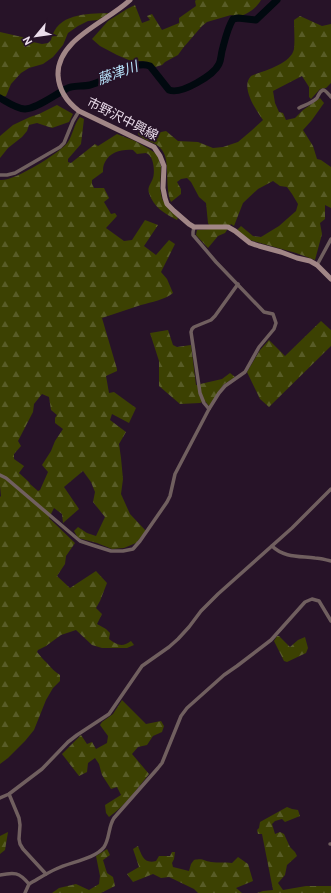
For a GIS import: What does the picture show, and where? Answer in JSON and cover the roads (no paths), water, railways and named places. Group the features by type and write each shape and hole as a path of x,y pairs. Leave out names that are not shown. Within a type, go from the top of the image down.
{"main road":[{"name":"市野沢中興線","path":"130,0 81,36 67,49 60,61 58,73 59,83 69,103 79,111 154,147 158,151 164,166 163,188 167,204 194,227"},
{"path":"194,227 228,227 236,231 250,243 310,261 317,265 331,279"}],"street":[{"path":"299,108 311,103 323,90 331,97"},
{"path":"0,175 15,173 60,147 64,143 79,111"},
{"path":"0,475 6,478 80,541 111,551 131,550 140,541 167,502 170,496 175,474 209,409 225,386 245,372 259,347 274,329 276,323 273,314 264,312 216,262 193,235 194,227"},
{"path":"317,265 331,239"},
{"path":"209,409 204,403 200,393 191,332 194,327 211,320 216,316 238,284"},
{"path":"0,798 9,794 42,769 68,742 77,735 110,714 142,666 169,647 218,594 292,528 331,489"},
{"path":"272,546 277,551 282,553 301,557 317,558 331,562"},
{"path":"26,893 29,884 46,874 93,855 101,850 107,840 114,818 162,763 182,716 187,708 224,675 271,640 305,602 312,599 319,601 331,621"},
{"path":"9,794 19,818 20,844 46,874"},
{"path":"0,875 10,873 18,874 29,884"}],"waterway":[{"name":"藤津川","path":"0,98 19,108 25,109 35,107 69,88 87,86 105,80 132,67 141,65 150,66 169,90 181,90 197,83 216,68 220,62 226,35 233,19 238,18 256,20 277,0"}]}
